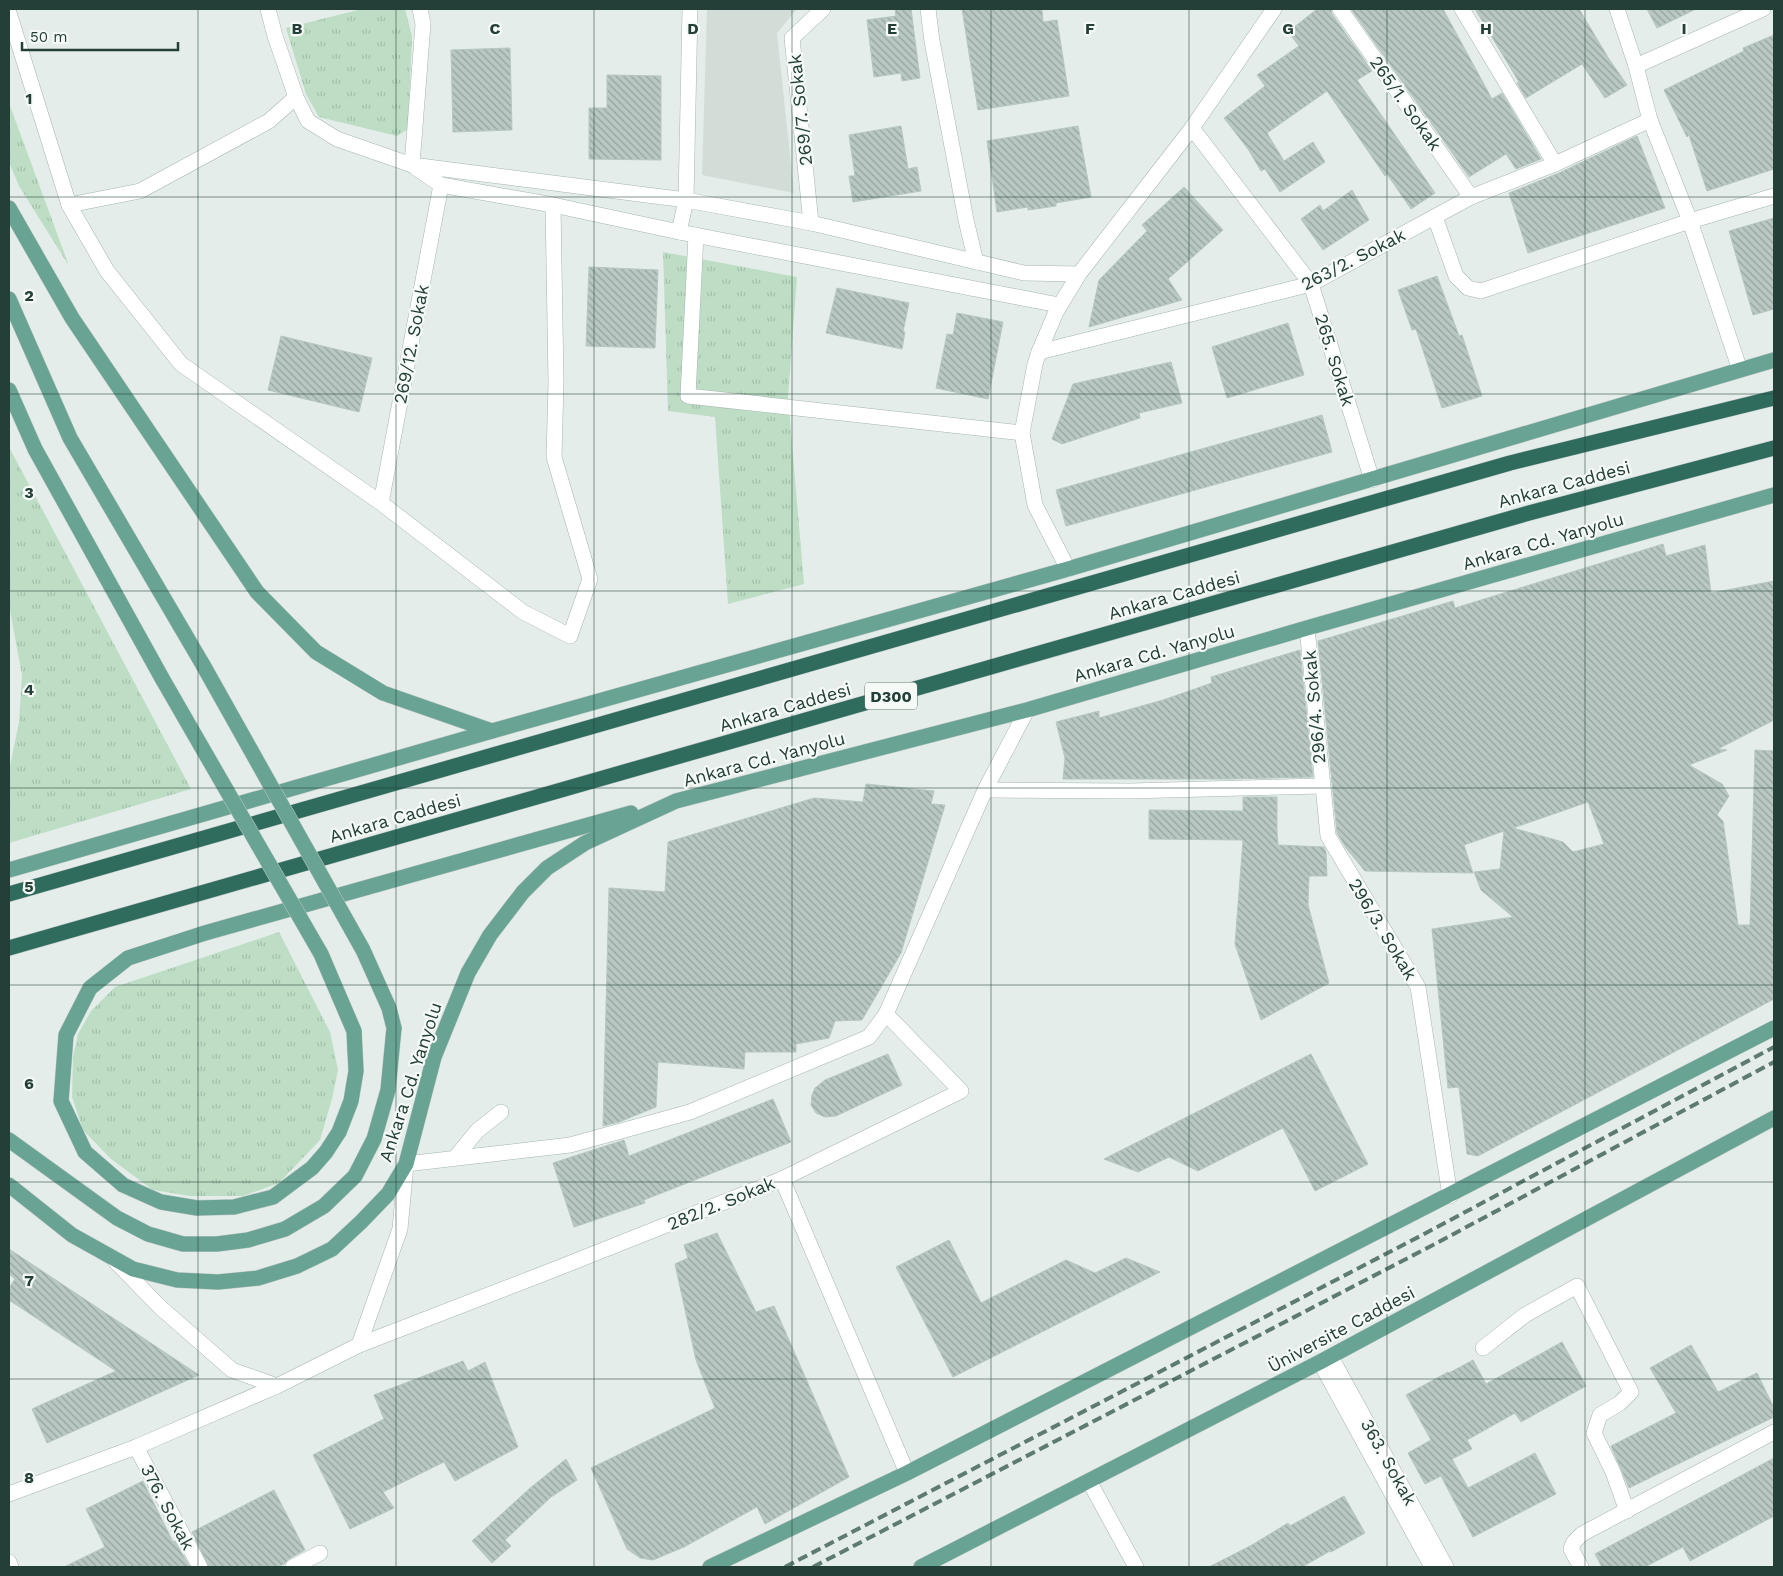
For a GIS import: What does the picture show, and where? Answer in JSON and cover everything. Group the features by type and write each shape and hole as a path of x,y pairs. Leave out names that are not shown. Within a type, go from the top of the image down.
{"highway":[{"name":"Ankara Caddesi","path":"9,894 1510,463 1774,398"},
{"name":"Ankara Caddesi","path":"9,948 1528,513 1774,448"}],"main road":[{"path":"9,208 72,318 257,592 316,652 383,693 492,731"},
{"path":"9,299 70,438 203,665 362,950 389,1008 394,1028 388,1090 374,1139 355,1176 324,1206 286,1229 257,1237 217,1244 183,1244 148,1234 117,1218 9,1140"},
{"path":"9,870 492,731 1068,569 1774,360"},
{"path":"9,390 35,449 164,680 321,954 354,1031 356,1071 351,1101 339,1132 326,1152 312,1168 273,1197 234,1207 197,1208 161,1202 123,1185 85,1152 61,1101 66,1035 90,988 128,958 205,933 676,801"},
{"name":"Ankara Cd. Yanyolu","path":"9,1185 72,1235 133,1269 177,1280 218,1282 258,1278 297,1266 332,1249 388,1194 406,1164 434,1057 468,973 490,935 523,892 547,868 585,843 676,801 1027,710 1774,495"},
{"path":"710,1567 907,1473 1450,1196 1774,1028"},
{"name":"Üniversite Caddesi","path":"921,1567 1326,1360 1774,1118"}],"street":[{"path":"268,9 275,36 296,97 308,120 337,139 412,165 686,200 811,223 1024,273 1079,274"},
{"path":"412,165 423,24 420,9"},
{"path":"679,232 686,200 690,9"},
{"name":"269/7. Sokak","path":"811,223 792,38 823,9"},
{"path":"928,9 932,41 966,220 976,262"},
{"path":"1068,569 1035,505 1022,433 1039,352 1060,305 1079,274 1192,128 1274,9"},
{"name":"265/1. Sokak","path":"1340,9 1471,197"},
{"path":"1462,9 1555,164"},
{"path":"1617,9 1636,66 1650,120 1690,221 1740,370"},
{"path":"1636,66 1763,9"},
{"path":"9,13 69,205 107,271 181,364 381,503 524,612 570,636 590,579 554,456 556,383 553,204"},
{"path":"69,205 140,191 269,121 296,97"},
{"name":"263/2. Sokak","path":"1039,352 1311,284 1471,197 1555,164 1650,120"},
{"name":"265. Sokak","path":"1192,128 1311,284 1372,480"},
{"path":"412,165 441,185 553,204 679,232 1060,305"},
{"name":"269/12. Sokak","path":"381,503 441,185"},
{"path":"1435,217 1456,276 1468,288 1481,291 1690,221 1774,196"},
{"path":"696,235 688,396 1022,433"},
{"name":"296/4. Sokak","path":"1307,628 1322,786"},
{"path":"359,1345 400,1229 406,1164 570,1145 690,1112 869,1037 886,1014 985,790 1027,710"},
{"path":"985,790 1130,791 1322,786"},
{"name":"296/3. Sokak","path":"1322,786 1328,836 1418,987 1450,1196"},
{"name":"282/2. Sokak","path":"9,1494 136,1447 277,1386 359,1345 782,1179 961,1091 886,1014"},
{"path":"455,1158 477,1131 501,1112"},
{"path":"782,1179 907,1473"},
{"path":"111,1257 162,1308 232,1370 277,1386"},
{"path":"1483,1348 1525,1316 1577,1286 1631,1392 1620,1403 1600,1415 1594,1433 1613,1472 1627,1511"},
{"path":"1326,1360 1432,1567"},
{"name":"363. Sokak","path":"1326,1360 1446,1567"},
{"path":"1581,1567 1572,1549 1574,1542 1582,1534 1774,1432"},
{"name":"376. Sokak","path":"136,1447 200,1567"},
{"path":"1090,1481 1136,1567"},
{"path":"293,1567 320,1553"},
{"path":"9,1562 11,1567"}],"shaded area":[{"path":"707,9 797,9 777,33 794,193 702,175"}],"green space":[{"path":"362,9 405,9 412,36 408,129 397,136 319,117 306,94 286,28"},
{"path":"9,103 69,266 19,186 9,162"},
{"path":"663,252 797,277 788,397 804,584 728,604 715,417 668,411"},
{"path":"9,447 191,789 9,843 9,771 19,722 22,675 9,605"},
{"path":"279,932 330,1032 338,1070 320,1140 279,1183 243,1196 191,1196 153,1190 111,1159 83,1130 72,1097 73,1057 78,1034 91,1011 115,987"}],"building":[{"path":"895,9 911,9 920,78 902,81 901,73 874,77 867,20 896,16"},
{"path":"962,9 1042,9 1043,22 1057,20 1069,96 978,110"},
{"path":"1317,9 1331,9 1332,14 1372,71 1357,80 1435,193 1411,209 1387,174 1385,176 1327,91 1267,133 1284,161 1313,142 1325,162 1280,192 1265,169 1261,171 1248,149 1224,118 1265,86 1257,75 1299,46 1288,32"},
{"path":"1351,9 1443,9 1492,99 1502,93 1541,159 1516,169 1506,154 1469,177"},
{"path":"1475,9 1579,9 1627,85 1605,98 1582,64 1526,98 1517,83 1519,82"},
{"path":"1647,9 1696,9 1657,28"},
{"path":"1774,35 1774,169 1707,191 1689,135 1687,137 1664,90 1744,51 1743,48"},
{"path":"510,48 512,130 453,132 451,50"},
{"path":"607,75 661,76 661,160 589,159 589,108 607,108"},
{"path":"901,126 908,169 917,167 921,191 853,202 849,176 855,176 849,135"},
{"path":"1078,126 1091,197 1056,203 1056,206 1028,210 1028,207 997,212 987,141"},
{"path":"1637,136 1665,208 1528,253 1509,193 1559,173"},
{"path":"1184,187 1223,230 1168,279 1182,300 1089,327 1099,280 1147,231 1142,225"},
{"path":"1352,190 1369,220 1323,250 1301,219 1320,205 1323,211"},
{"path":"1774,218 1774,309 1753,315 1729,231"},
{"path":"589,267 658,270 655,348 586,346"},
{"path":"1437,276 1459,336 1462,335 1482,396 1442,408 1416,329 1412,330 1398,290"},
{"path":"837,288 909,303 903,332 905,332 902,349 826,333"},
{"path":"957,313 1003,322 988,399 936,388 947,334 953,335"},
{"path":"1288,323 1304,375 1227,398 1212,347"},
{"path":"281,336 372,358 359,412 268,390"},
{"path":"1171,362 1182,403 1139,413 1140,418 1062,444 1052,439 1073,384"},
{"path":"1322,415 1332,452 1066,526 1056,490"},
{"path":"1663,544 1666,556 1705,545 1711,593 1774,581 1774,720 1718,749 1727,750 1689,765 1722,784 1729,796 1717,815 1723,821 1738,925 1750,925 1755,750 1774,751 1774,999 1478,1156 1467,1154 1459,1087 1448,1088 1432,929 1513,917 1481,890 1474,872 1500,869 1504,831 1464,845 1473,873 1365,871 1346,848 1337,833 1318,641 1453,601 1455,608","holes":["1588,802 1604,844 1573,852 1563,842 1513,828"]},
{"path":"1300,650 1313,777 1063,779 1065,758 1056,722 1099,711 1099,718 1163,700 1212,683 1211,677"},
{"path":"866,784 934,791 931,804 945,805 901,953 862,1020 835,1021 829,1038 796,1044 796,1052 745,1052 744,1069 658,1062 656,1107 619,1122 603,1126 609,888 665,892 668,842 814,798 863,802"},
{"path":"1243,797 1277,797 1278,845 1324,847 1326,852 1327,876 1309,876 1308,905 1329,983 1261,1020 1235,944 1243,840 1149,839 1149,810 1243,811"},
{"path":"888,1054 902,1085 836,1116 825,1117 816,1113 811,1105 815,1088 825,1080"},
{"path":"1311,1054 1368,1164 1315,1191 1283,1128 1198,1171 1169,1157 1138,1172 1104,1159"},
{"path":"773,1099 791,1142 644,1200 645,1203 574,1227 553,1163 624,1140 629,1156"},
{"path":"717,1233 756,1312 774,1306 849,1477 765,1524 757,1507 684,1547 653,1560 640,1558 627,1549 591,1468 715,1408 696,1360 675,1264 688,1258 684,1245"},
{"path":"949,1240 981,1303 1066,1260 1095,1273 1126,1258 1160,1272 953,1377 896,1267"},
{"path":"9,1249 199,1375 47,1443 32,1409 116,1371 9,1300 9,1288 15,1279 9,1274"},
{"path":"1562,1342 1586,1386 1521,1422 1515,1413 1467,1440 1472,1449 1452,1459 1468,1488 1535,1453 1556,1494 1473,1537 1441,1476 1425,1484 1408,1453 1431,1440 1406,1395 1473,1360 1486,1384"},
{"path":"1691,1345 1718,1392 1757,1373 1774,1408 1774,1417 1629,1488 1611,1446 1676,1413 1650,1368"},
{"path":"463,1361 468,1371 485,1362 518,1447 455,1481 444,1462 383,1492 394,1508 350,1529 313,1455 384,1419 374,1395"},
{"path":"1774,1458 1774,1516 1690,1561 1683,1547 1645,1567 1602,1567 1595,1554"},
{"path":"566,1459 577,1480 551,1497 505,1540 511,1546 492,1563 472,1541 529,1489"},
{"path":"143,1481 173,1542 175,1541 190,1567 64,1567 105,1547 86,1509"},
{"path":"274,1490 305,1550 278,1567 209,1567 192,1532"},
{"path":"1344,1496 1365,1533 1331,1552 1302,1567 1209,1567 1252,1545 1288,1523 1290,1526"}],"railway":[{"path":"785,1567 1426,1233 1774,1047"},
{"path":"813,1567 1433,1245 1774,1062"}]}
